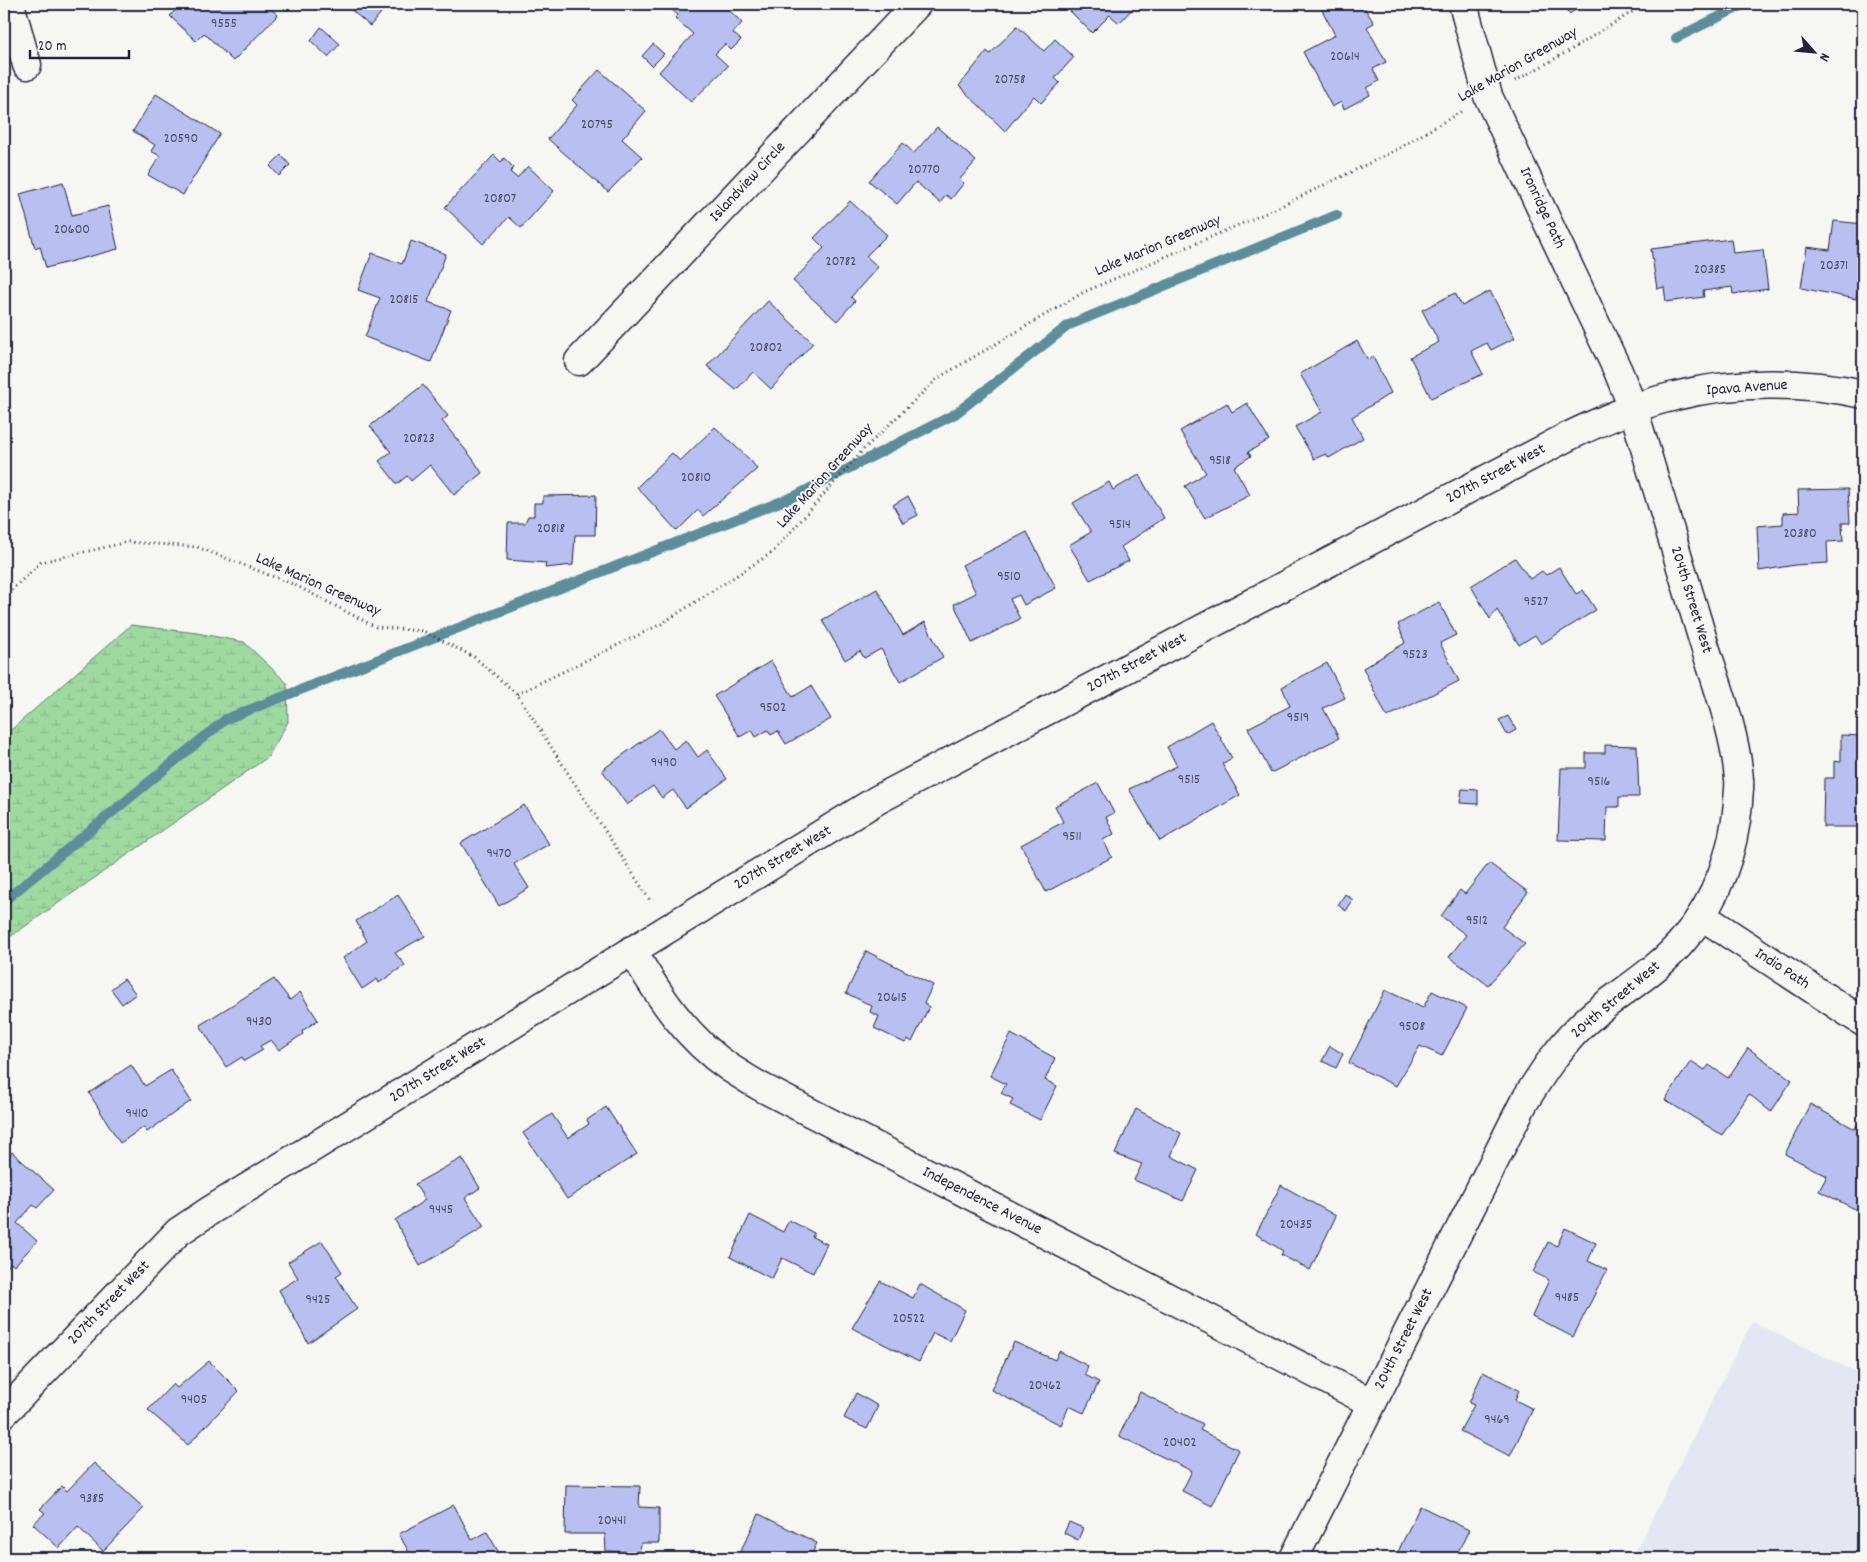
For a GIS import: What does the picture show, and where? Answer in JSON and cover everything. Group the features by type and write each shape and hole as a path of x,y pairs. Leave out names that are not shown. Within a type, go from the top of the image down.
{"street":[{"path":"10,4 27,65"},
{"name":"Islandview Circle","path":"579,361 918,4"},
{"name":"Ironridge Path","path":"1463,4 1488,96 1618,371 1633,408"},
{"name":"Ipava Avenue","path":"1633,408 1675,395 1721,388 1767,385 1811,386 1863,394"},
{"name":"204th Street West","path":"1294,1558 1519,1113 1542,1072 1566,1042 1593,1015 1656,968 1685,938 1702,916 1715,890 1734,836 1739,780 1729,724 1633,408"},
{"name":"207th Street West","path":"4,1413 178,1232 632,950 877,800 1565,438 1633,408"},
{"name":"Indio Path","path":"1702,916 1863,1022"},
{"name":"Independence Avenue","path":"632,950 654,988 683,1026 701,1045 729,1067 763,1088 1372,1403"}],"path":[{"name":"Lake Marion Greenway","path":"4,597 41,562 128,542 197,547 295,585 376,627 423,631 474,657 517,694 661,624 773,552 863,450 938,378 1084,292 1273,210 1394,150 1569,51 1646,4"},
{"path":"517,694 668,928"}],"shaded area":[{"path":"1752,1322 1863,1375 1863,1558 1632,1558"}],"green space":[{"path":"131,625 197,633 244,642 287,683 288,722 268,757 4,941 4,736"}],"building":[{"path":"181,4 266,4 278,15 233,61 204,33 196,41 170,16"},
{"path":"353,4 370,4 381,13 370,26 349,8"},
{"path":"677,4 723,4 742,23 733,33 741,40 731,50 725,44 715,54 728,66 691,102 659,72 693,34 675,18 678,15 672,10"},
{"path":"1063,4 1131,4 1134,7 1119,23 1110,15 1092,33"},
{"path":"1319,4 1362,4 1374,23 1367,27 1386,62 1373,69 1379,81 1367,88 1370,95 1344,109 1341,102 1332,107 1303,52 1335,35"},
{"path":"1563,4 1585,4 1569,14"},
{"path":"1017,26 1044,51 1055,39 1074,57 1055,78 1060,83 1041,103 1034,96 1005,131 959,86 987,51 990,54"},
{"path":"321,27 340,44 328,57 311,41"},
{"path":"653,44 664,54 652,66 642,56"},
{"path":"599,70 646,111 622,139 642,157 608,192 548,139 577,105 572,100"},
{"path":"156,94 220,134 183,195 148,175 160,156 151,151 155,145 133,131"},
{"path":"937,127 976,161 960,179 964,183 951,199 946,195 940,203 916,182 897,204 869,181 903,143 914,153"},
{"path":"281,155 290,165 279,176 270,166"},
{"path":"494,155 501,162 504,158 514,168 510,172 517,178 528,166 554,191 521,228 509,217 483,244 445,207"},
{"path":"63,182 72,215 108,206 118,249 46,268 40,246 35,248 20,194"},
{"path":"850,201 887,235 866,256 878,267 851,297 855,301 837,321 793,281 824,248 814,238"},
{"path":"1834,221 1863,224 1863,283 1859,283 1856,299 1801,288 1807,247 1830,250"},
{"path":"1731,239 1733,253 1763,250 1768,289 1733,294 1732,287 1703,291 1704,297 1666,302 1664,287 1657,289 1651,249"},
{"path":"411,241 446,254 428,302 451,310 431,362 365,337 380,298 358,290 372,253 402,264"},
{"path":"1490,291 1515,338 1491,350 1487,343 1471,351 1483,374 1431,398 1410,357 1439,342 1422,310 1455,293 1462,306"},
{"path":"768,301 813,343 771,389 753,372 736,390 707,366"},
{"path":"1357,341 1368,360 1373,357 1391,393 1352,417 1363,438 1329,458 1326,454 1314,459 1295,427 1322,412 1300,374"},
{"path":"423,385 448,416 442,421 482,473 454,495 430,465 411,481 407,476 397,484 379,461 391,452 370,426"},
{"path":"1227,403 1232,412 1247,403 1269,440 1248,452 1251,456 1234,467 1250,495 1205,518 1185,486 1206,473 1180,431"},
{"path":"715,427 757,469 703,516 698,510 677,531 637,487 672,453 680,461"},
{"path":"1139,475 1164,518 1121,547 1129,561 1090,580 1069,545 1091,532 1073,503 1109,482 1113,490"},
{"path":"1848,489 1850,523 1842,523 1843,541 1827,542 1828,563 1795,565 1759,571 1757,526 1783,524 1783,513 1799,512 1798,490"},
{"path":"596,495 595,535 575,535 573,565 545,568 546,563 507,560 508,523 525,523 528,516 534,516 534,503 543,503 543,496"},
{"path":"908,496 918,515 903,523 893,505"},
{"path":"1027,532 1056,588 1024,605 1019,595 1010,599 1020,619 972,643 954,604 976,593 962,565"},
{"path":"1515,558 1530,579 1542,571 1546,575 1559,567 1576,594 1583,590 1596,610 1541,644 1535,635 1519,645 1497,610 1490,619 1471,586"},
{"path":"877,589 903,635 925,622 943,657 900,682 881,649 864,658 860,651 845,660 822,620"},
{"path":"1439,602 1456,635 1440,643 1459,681 1387,717 1363,668 1405,643 1398,624"},
{"path":"771,661 793,697 811,686 831,719 786,744 778,731 771,735 768,730 756,737 752,730 740,737 714,696"},
{"path":"1327,663 1345,698 1323,708 1339,738 1271,773 1248,728 1290,706 1282,687"},
{"path":"1508,716 1516,730 1507,735 1499,720"},
{"path":"1211,721 1232,758 1222,764 1240,795 1160,841 1129,789 1177,766 1167,747"},
{"path":"659,729 674,749 686,740 698,757 707,750 727,779 686,808 673,790 662,798 653,786 627,805 602,770"},
{"path":"1841,735 1863,736 1863,827 1823,827 1824,778 1834,778 1834,761 1841,762"},
{"path":"1605,745 1637,746 1639,797 1619,797 1619,807 1607,807 1606,841 1558,840 1561,768 1586,768 1586,753 1605,753"},
{"path":"1098,783 1114,813 1106,817 1114,834 1103,840 1112,857 1046,892 1021,845 1063,822 1055,806"},
{"path":"1462,789 1478,790 1478,804 1460,803"},
{"path":"524,805 549,844 514,864 529,888 499,906 461,843"},
{"path":"1489,863 1528,892 1502,927 1525,944 1488,985 1449,957 1466,935 1441,916 1460,890 1465,894"},
{"path":"1345,894 1353,900 1346,911 1338,905"},
{"path":"398,895 425,936 395,953 405,965 379,983 377,979 362,989 343,958 367,941 356,921"},
{"path":"866,951 933,985 924,1003 929,1007 912,1042 908,1039 905,1043 874,1028 879,1016 870,1012 872,1006 846,993"},
{"path":"124,979 136,994 122,1004 111,989"},
{"path":"274,979 290,1000 300,992 318,1020 302,1031 303,1034 279,1050 271,1040 260,1046 263,1050 244,1061 242,1057 226,1067 200,1025"},
{"path":"1385,990 1423,1008 1432,991 1467,1008 1442,1056 1420,1046 1396,1086 1349,1063"},
{"path":"1011,1034 1055,1058 1045,1080 1057,1086 1040,1120 1010,1105 1013,1099 1001,1093 1006,1084 990,1076"},
{"path":"1330,1046 1343,1054 1336,1068 1322,1061"},
{"path":"1748,1048 1792,1080 1771,1112 1749,1094 1722,1135 1665,1100 1691,1061 1705,1070 1709,1065 1728,1078"},
{"path":"131,1065 145,1086 171,1070 191,1101 147,1132 144,1127 120,1143 89,1093"},
{"path":"1810,1104 1855,1129 1858,1123 1863,1126 1863,1213 1819,1191 1827,1176 1785,1154"},
{"path":"606,1107 637,1154 567,1199 523,1133 552,1114 568,1138 589,1124 587,1120"},
{"path":"1136,1109 1181,1133 1171,1156 1198,1170 1183,1201 1134,1180 1142,1164 1115,1154"},
{"path":"12,1152 54,1190 37,1208 33,1205 17,1223 37,1241 14,1266 11,1263 4,1271 4,1161"},
{"path":"462,1158 480,1188 465,1198 484,1227 420,1266 395,1220 425,1200 415,1184"},
{"path":"1281,1185 1336,1216 1310,1270 1281,1255 1283,1251 1256,1234"},
{"path":"750,1215 783,1232 789,1220 814,1233 812,1237 827,1244 813,1273 782,1258 772,1279 730,1257"},
{"path":"1565,1228 1596,1243 1588,1261 1607,1270 1573,1337 1532,1316 1549,1280 1533,1272 1548,1242 1557,1246"},
{"path":"322,1241 342,1272 336,1276 357,1309 308,1343 279,1290 298,1278 288,1262"},
{"path":"880,1281 913,1298 920,1284 965,1310 950,1341 933,1333 919,1362 852,1328"},
{"path":"1014,1342 1055,1360 1059,1351 1088,1366 1085,1375 1099,1382 1084,1413 1069,1406 1061,1425 991,1390"},
{"path":"209,1361 239,1391 188,1445 148,1410 173,1384 177,1388"},
{"path":"1483,1372 1519,1390 1515,1400 1533,1409 1510,1456 1460,1431 1474,1405 1469,1403"},
{"path":"1140,1392 1203,1424 1200,1430 1239,1450 1212,1506 1182,1491 1192,1471 1119,1436"},
{"path":"856,1393 878,1406 867,1429 844,1418"},
{"path":"94,1463 144,1508 103,1551 78,1527 59,1548 33,1524 45,1513 40,1509 62,1486 67,1491"},
{"path":"566,1485 640,1486 639,1507 659,1508 659,1543 641,1543 640,1552 606,1551 605,1534 565,1534"},
{"path":"454,1505 472,1540 487,1532 502,1558 412,1558 399,1534"},
{"path":"1420,1506 1469,1530 1455,1558 1395,1558"},
{"path":"759,1514 817,1543 810,1558 737,1558"},
{"path":"1069,1522 1083,1528 1078,1540 1064,1533"}],"waterway":[{"path":"1676,38 1745,4"},
{"path":"4,901 226,719 795,496 955,414 1069,325 1337,215"}]}
